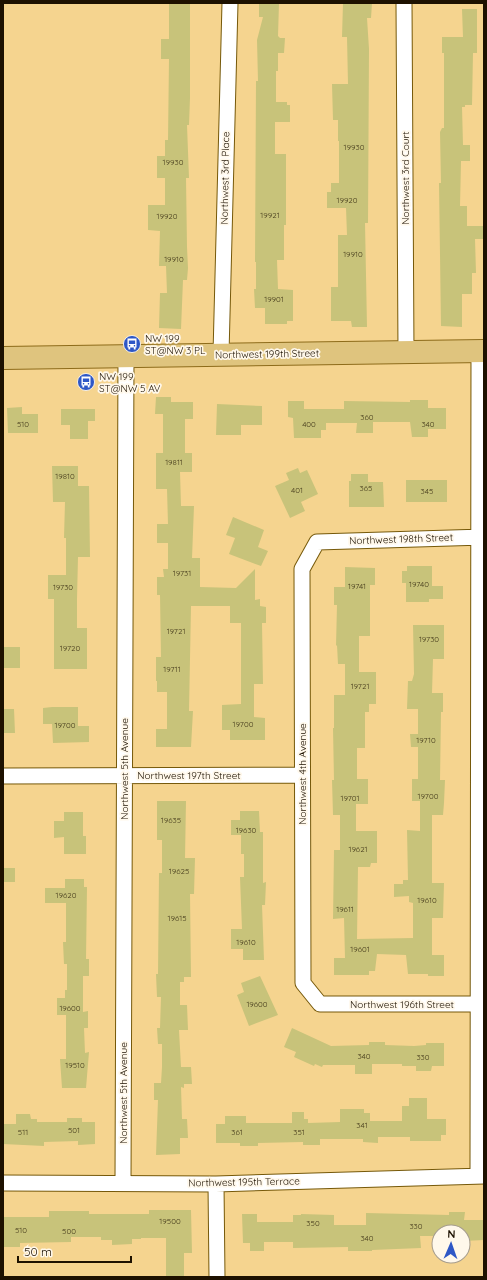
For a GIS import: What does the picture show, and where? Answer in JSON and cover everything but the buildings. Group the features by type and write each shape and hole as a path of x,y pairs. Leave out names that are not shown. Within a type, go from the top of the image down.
{"main road":[{"name":"Northwest 199th Street","path":"3,358 481,351"}],"street":[{"name":"Northwest 3rd Place","path":"221,354 230,3"},
{"name":"Northwest 3rd Court","path":"404,3 406,352"},
{"path":"481,351 481,1176"},
{"name":"Northwest 5th Avenue","path":"123,1183 126,355"},
{"name":"Northwest 198th Street","path":"317,542 482,537"},
{"name":"Northwest 4th Avenue","path":"317,542 302,569 303,983 320,1004"},
{"name":"Northwest 197th Street","path":"3,776 302,775"},
{"name":"Northwest 196th Street","path":"320,1004 482,1004"},
{"name":"Northwest 195th Terrace","path":"3,1184 216,1184 481,1176"},
{"path":"216,1184 217,1277"}],"place":[{"name":"NW 199 ST@NW 3 PL","path":"132,344"},
{"name":"NW 199 ST@NW 5 AV","path":"86,382"}]}
